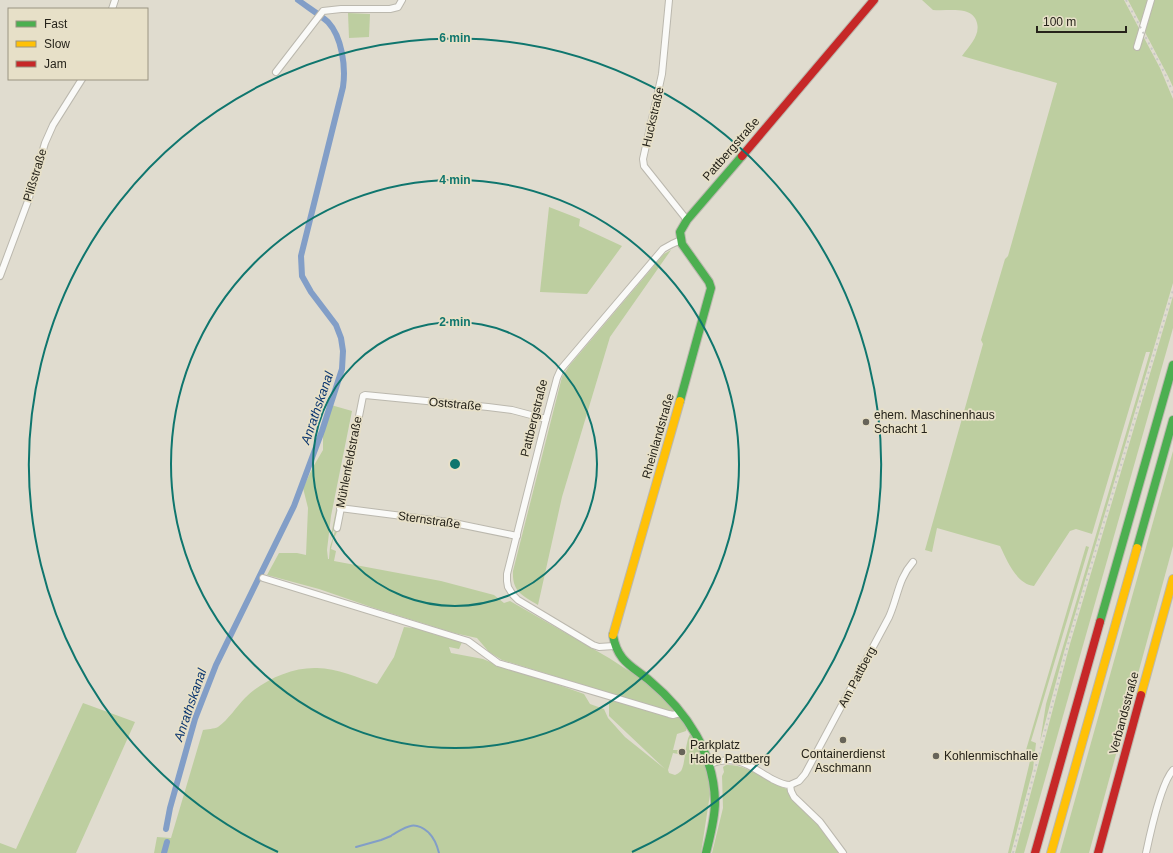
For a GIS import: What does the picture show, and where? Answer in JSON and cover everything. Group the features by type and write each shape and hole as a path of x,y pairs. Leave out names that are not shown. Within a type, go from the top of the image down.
{"main road":[{"name":"Pattbergstraße","path":"681,240 680,232 687,220 874,0"},
{"name":"Rheinlandstraße","path":"614,646 612,634 710,295 711,288 709,282 684,248 681,240"},
{"path":"1035,853 1173,365"},
{"path":"1051,853 1173,420"},
{"name":"Verbandsstraße","path":"1098,853 1173,579"},
{"path":"614,646 617,654 651,682 680,713 702,743 710,764 715,794 714,818 706,853"}],"street":[{"path":"276,72 316,19 325,10 390,9 398,7 402,0"},
{"name":"Huckstraße","path":"669,0 662,74 643,159 644,166 687,220"},
{"path":"1137,47 1150,0"},
{"name":"Plißstraße","path":"0,276 28,201 45,143 53,126 81,80"},
{"name":"Pattbergstraße","path":"614,646 599,647 593,645 526,605 513,595 508,587 507,581 546,419 557,378 561,369 663,249 681,240"},
{"name":"Oststraße","path":"363,396 512,410 546,419"},
{"name":"Mühlenfeldstraße","path":"337,528 363,396"},
{"name":"Sternstraße","path":"340,508 449,522 517,536"},
{"name":"Am Pattberg","path":"790,784 799,781 805,774 889,617 902,577 913,562"},
{"path":"263,578 468,641 498,663 669,714 673,715 680,713"},
{"path":"710,764 724,760 737,760 779,782 790,784 791,792 794,797 820,822 843,853"},
{"path":"1146,853 1167,778 1173,770"}],"green space":[{"path":"922,0 1124,0 1160,68 1173,99 1173,283 1064,652 1040,742 1046,704 1150,352 1146,352 1092,534 1076,529 1070,531 1034,586 1022,581 1017,576 1000,546 937,528 932,552 925,550 983,344 981,340 1005,259 1008,256 1057,83 962,56 976,35 977,25 974,17 964,11 933,10"},
{"path":"1128,0 1173,0 1173,87 1168,76"},
{"path":"348,13 370,14 369,37 349,38"},
{"path":"549,207 580,219 579,226 622,246 587,294 540,292"},
{"path":"671,250 610,337 562,497 538,605 519,592 516,588 514,584 513,571 562,377 569,366 664,254"},
{"path":"1173,296 1173,328 1044,783 1024,853 1015,853 1070,644"},
{"path":"331,405 352,411 331,516 327,550 328,559 335,531 337,532 331,549 336,551 334,561 441,581 494,595 504,603 510,601 609,658 646,682 675,711 687,727 686,731 677,734 673,750 679,750 678,754 673,753 668,770 669,773 675,775 681,771 691,733 693,734 708,771 710,794 701,853 154,853 157,837 171,838 203,730 218,727 252,692 269,680 288,672 307,668 325,668 340,671 377,684 394,657 404,627 425,629 433,634 462,642 459,649 449,647 451,653 483,659 507,669 525,673 584,694 590,704 604,709 608,718 625,737 665,769 609,716 609,693 502,660 489,652 477,638 454,633 319,589 267,575 279,553 297,553 306,555 308,508 303,488 323,450 323,431"},
{"path":"1173,451 1173,546 1089,853 1060,853"},
{"path":"347,453 349,453 336,523 330,541"},
{"path":"1086,546 1089,547 1031,741 1036,743 1033,769 1011,853 1008,853 1030,761 1030,751 1026,750"},
{"path":"83,703 135,722 76,853 0,853 0,843 16,849"},
{"path":"726,765 734,765 750,770 787,789 791,797 815,820 839,853 712,853 723,808 722,776 724,772 723,767"}],"waterway":[{"name":"Anrathskanal","path":"166,829 170,808 195,719 216,665 294,506 322,431 342,369 343,351 341,338 336,325 311,292 302,276 301,256 343,87 344,71 342,53 333,28 328,22 298,0"},
{"path":"392,835 410,826 418,826 428,832"},
{"path":"429,833 436,842 439,853"},
{"path":"356,847 391,836"},
{"name":"Anrathskanal","path":"164,853 167,842"}],"railway":[{"path":"1126,0 1165,74 1173,93"},
{"path":"1013,853 1070,637 1173,290"}],"traffic: fast":[{"path":"680,401 711,288 709,282 682,244 680,232 687,220 742,156"},
{"path":"1100,622 1173,365"},
{"path":"1137,548 1173,420"},
{"path":"613,635 615,644 622,657 631,667 650,681 676,706 687,720 704,750 710,767 715,802 713,821 706,853"}],"traffic: slow":[{"path":"613,635 680,401"},
{"path":"1051,853 1137,548"},
{"path":"1141,695 1173,579"}],"traffic: jam":[{"path":"742,156 874,0"},
{"path":"1035,853 1100,622"},
{"path":"1098,853 1141,695"}],"place":[{"name":"ehem. Maschinenhaus Schacht 1","path":"866,422"},
{"name":"Containerdienst Aschmann","path":"843,740"},
{"name":"Parkplatz Halde Pattberg","path":"682,752"},
{"name":"Kohlenmischhalle","path":"936,756"}]}
